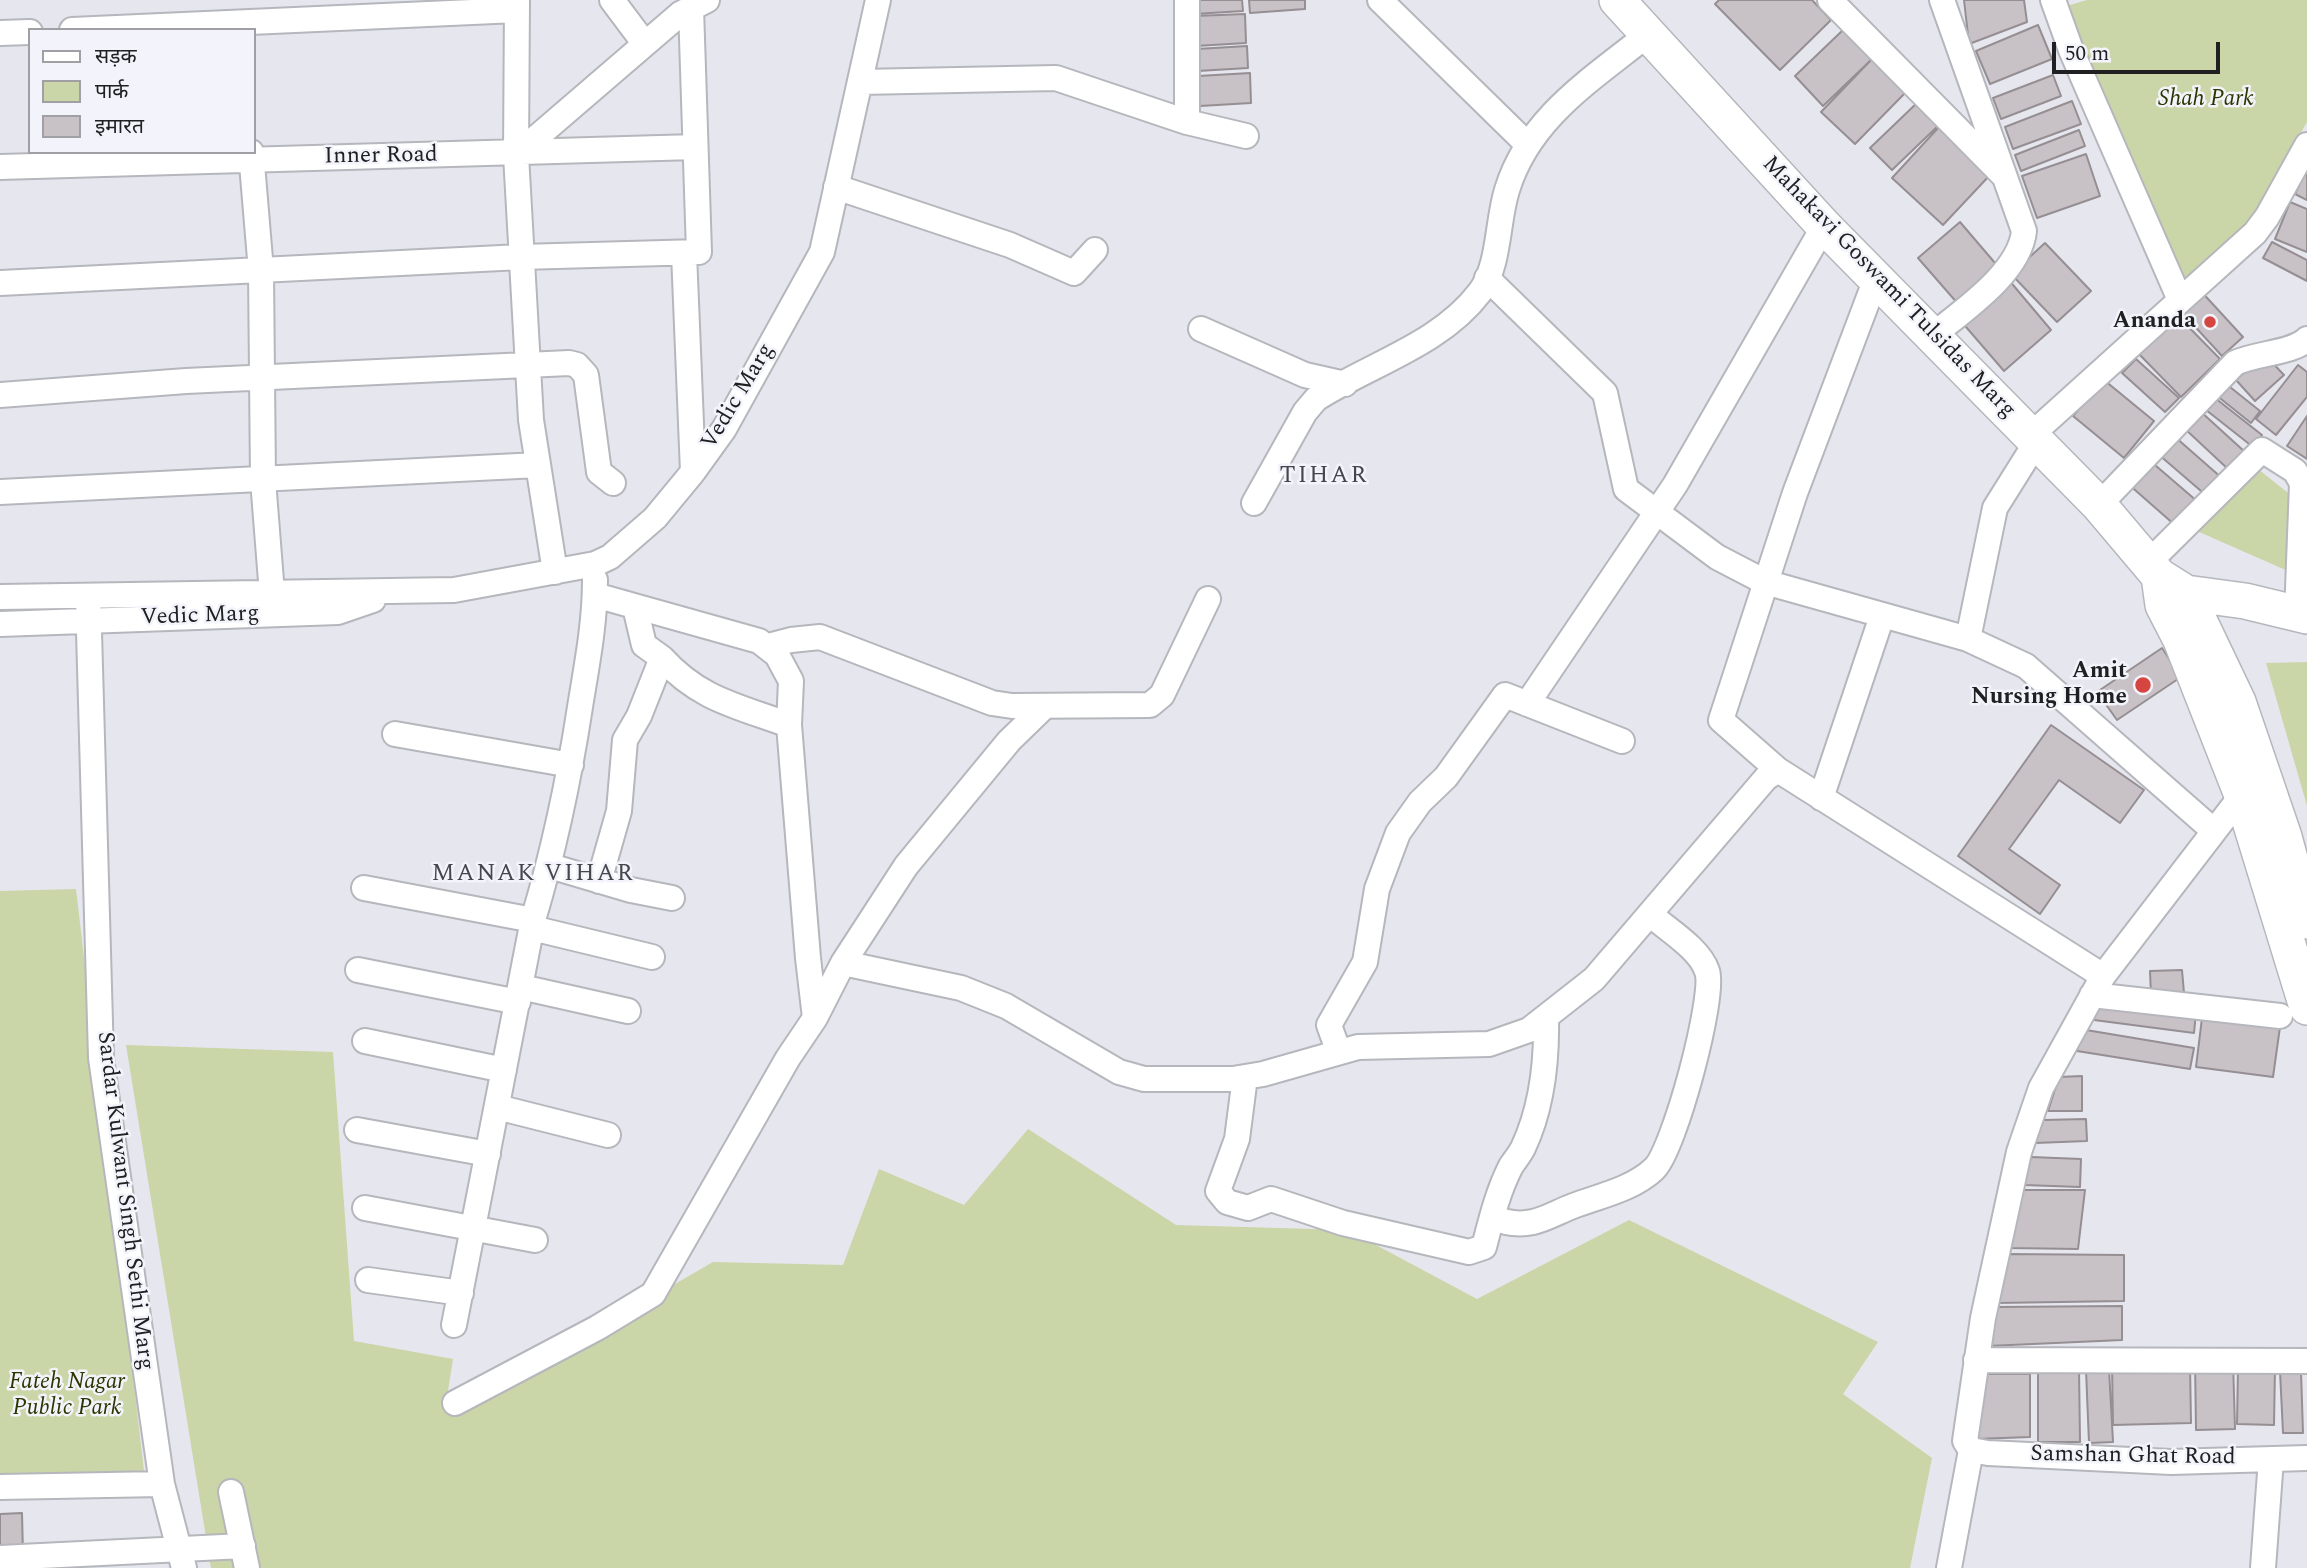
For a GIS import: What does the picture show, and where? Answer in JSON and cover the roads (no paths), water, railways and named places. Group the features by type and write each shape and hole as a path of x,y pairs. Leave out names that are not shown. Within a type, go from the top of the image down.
{"street":[{"path":"612,0 645,44"},
{"name":"Vedic Marg","path":"0,597 454,590 595,564 610,557 655,518 724,429 822,252 878,0"},
{"path":"1186,0 1187,122"},
{"path":"1380,0 1526,143"},
{"name":"Mahakavi Goswami Tulsidas Marg","path":"1617,0 1824,226 1877,276 2099,505 2164,577 2238,702 2284,837 2307,919"},
{"path":"1830,0 2009,182"},
{"path":"1933,335 2011,265 2022,247 2024,231 2009,182 1942,0"},
{"path":"2053,0 2071,50 2180,300"},
{"path":"516,155 645,44 699,4"},
{"path":"0,283 521,257 699,252 695,147 699,4"},
{"path":"98,28 244,17 517,5 516,155 531,420 555,572"},
{"path":"0,33 28,32"},
{"path":"1254,503 1305,412 1316,399 1431,336 1473,300 1487,278 1507,188 1526,143 1546,118 1647,35"},
{"path":"860,82 1056,79 1187,122 1246,136"},
{"path":"1968,639 1995,508 2034,438 2261,225 2307,145"},
{"name":"Inner Road","path":"0,161 516,155 695,147"},
{"path":"251,156 261,271 262,480 272,594"},
{"path":"836,187 1010,245 1074,274 1095,250"},
{"path":"1527,704 1694,453 1824,226"},
{"path":"684,253 693,472"},
{"path":"1877,276 1765,582 1721,720 1778,770 2098,986 2294,1011"},
{"path":"1487,278 1605,393 1626,489 1656,512 1717,556 1765,582 1968,639 2026,666 2214,831"},
{"path":"1201,329 1305,375 1345,384"},
{"path":"2099,505 2235,363 2255,354 2303,348"},
{"path":"0,395 263,378 569,363 583,369 589,384 599,472 613,483"},
{"path":"2262,450 2295,471 2302,483 2302,615 2164,577 2262,450"},
{"path":"0,492 538,465"},
{"path":"454,1325 532,924 550,866 571,765 592,631 595,564"},
{"name":"Mahakavi Goswami Tulsidas Marg","path":"2164,577 2163,605 2181,640 2242,796 2294,1011"},
{"name":"Vedic Marg","path":"0,624 338,612 397,592"},
{"path":"595,595 768,646 777,655 791,681 789,725 807,958 816,1018"},
{"name":"Sardar Kulwant Singh Sethi Marg","path":"88,596 101,1058 162,1484 182,1560"},
{"path":"768,646 820,637 992,702 1044,707 1155,704 1162,695 1208,599"},
{"path":"635,607 644,645 662,658 684,681 714,698 789,725"},
{"path":"1821,798 1882,616"},
{"path":"600,881 619,811 625,740 639,716 662,658"},
{"path":"1338,1050 1329,1025 1365,962 1377,889 1398,833 1420,802 1446,776 1505,695 1622,741"},
{"path":"455,1403 597,1328 653,1294 788,1058 816,1018 843,963 906,866 1009,741 1044,707"},
{"path":"395,734 571,765"},
{"path":"843,963 961,988 1006,1006 1131,1076 1211,1081 1245,1077 1338,1050 1358,1047 1489,1044 1529,1030 1594,979 1766,778 1778,770"},
{"path":"1949,1568 1968,1446 1976,1360 2019,1152 2029,1116 2041,1088 2098,986 2242,796"},
{"path":"550,866 672,898"},
{"path":"364,888 532,924 652,957"},
{"path":"1492,1217 1506,1223 1533,1222 1632,1184 1655,1169 1666,1153 1692,1068 1709,985 1707,970 1699,958 1651,915"},
{"path":"358,970 628,1011"},
{"path":"1245,1077 1237,1139 1218,1191 1227,1202 1248,1208 1271,1199 1354,1226 1469,1252 1484,1247 1511,1167 1523,1148 1538,1105 1547,1048 1546,1017"},
{"path":"365,1041 504,1070"},
{"path":"497,1107 608,1135"},
{"path":"357,1130 488,1154"},
{"path":"365,1208 535,1240"},
{"path":"368,1280 461,1293"},
{"path":"1976,1360 2307,1361"},
{"name":"Samshan Ghat Road","path":"1968,1446 1988,1453 2171,1462 2307,1458"},
{"path":"2263,1568 2271,1459"},
{"path":"0,1487 162,1484"},
{"path":"0,1558 182,1560 245,1557 231,1492"}],"place":[{"name":"Ananda","path":"2210,322"},
{"name":"Amit Nursing Home","path":"2143,685"}],"district":[{"name":"TIHAR","path":"1324,477"},
{"name":"MANAK VIHAR","path":"533,875"}],"park label":[{"name":"Shah Park","path":"2206,100"},
{"name":"Fateh Nagar Public Park","path":"67,1396"}]}
